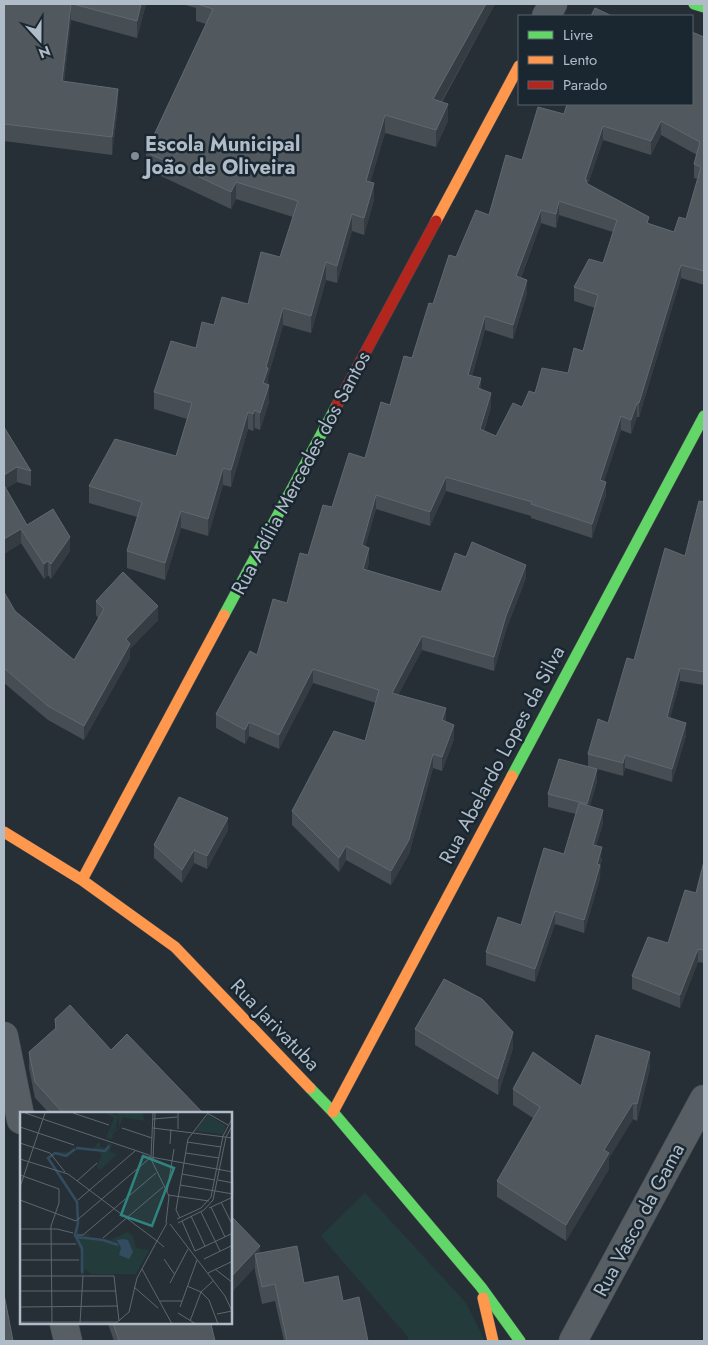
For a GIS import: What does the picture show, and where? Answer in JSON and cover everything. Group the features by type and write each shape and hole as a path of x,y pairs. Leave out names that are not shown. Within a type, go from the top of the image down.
{"street":[{"path":"547,15 553,4"},
{"path":"694,4 704,7"},
{"name":"Rua Adília Mercedes dos Santos","path":"82,880 518,68"},
{"name":"Rua Abelardo Lopes da Silva","path":"333,1112 704,416"},
{"name":"Rua Jarivatuba","path":"4,832 82,880 175,947 333,1112 481,1287 520,1341"},
{"path":"4,1036 20,1115"},
{"name":"Rua Vasco da Gama","path":"573,1341 704,1099"},
{"name":"Rua Jarivatuba","path":"481,1287 493,1341"},
{"path":"64,1325 68,1341"}],"green space":[{"path":"365,1193 466,1303 485,1341 408,1341 408,1337 321,1236"}],"building":[{"path":"4,4 71,4 62,81 118,89 112,137 4,124"},
{"path":"73,4 141,4 137,21"},
{"path":"197,4 486,4 433,99 448,104 436,130 385,115 366,181 374,183 364,218 352,214 337,266 326,262 311,316 283,308 266,367 268,368 263,383 269,385 260,413 255,410 253,414 248,412 231,470 223,468 208,519 181,511 165,563 127,551 142,502 89,486 115,439 176,456 192,403 154,392 171,341 196,348 202,322 214,325 222,297 248,304 261,252 280,257 298,201 236,182 231,192 146,152 213,9"},
{"path":"595,8 610,15 592,15"},
{"path":"693,32 704,37 704,271 681,265 639,403 637,403 631,420 621,416 600,480 606,482 592,524 531,504 532,502 446,477 430,512 376,495 362,545 369,548 363,569 441,592 455,553 466,557 472,542 526,565 506,616 494,657 422,636 392,693 446,708 442,720 454,725 442,757 433,754 409,840 391,871 346,846 339,858 292,811 334,731 365,741 379,690 313,669 279,735 249,722 245,730 216,714 250,651 257,655 273,599 287,603 300,553 308,555 323,505 332,507 349,453 365,458 381,402 390,405 404,356 412,358 429,303 433,304 449,255 456,257 476,210 489,215 506,155 522,160 538,107 564,114 567,105 693,105","holes":["661,121 700,142 694,164 701,167 686,219 679,217 674,232 647,223 649,217 586,183 587,180 585,180 603,126 651,141","559,201 617,220 603,263 589,259 574,287 598,295 583,351 574,348 568,373 542,368 535,393 529,391 522,407 513,403 496,436 480,429 491,393 478,388 481,378 468,375 485,316 513,325 527,280 516,276 541,210 556,214"]},
{"path":"4,427 31,471 17,467 4,475"},
{"path":"4,485 27,525 53,509 70,537 51,564 48,561 44,564 21,529 4,539"},
{"path":"699,501 704,502 704,672 680,668 667,717 686,723 672,769 625,755 623,763 588,754 598,719 608,723 627,658 634,660 665,548 685,556"},
{"path":"123,572 158,606 126,639 130,644 84,726 48,706 4,668 4,592 15,611 74,660 104,609 96,601"},
{"path":"559,759 597,769 587,804 548,794"},
{"path":"179,797 228,818 207,856 194,850 182,870 154,845"},
{"path":"579,803 603,810 593,845 602,847 597,864 600,865 584,920 555,911 535,969 486,952 498,917 521,925 544,848 564,854"},
{"path":"704,861 704,950 698,949 680,995 632,976 648,937 668,943 685,890 696,893"},
{"path":"444,979 482,999 513,1032 498,1079 415,1029"},
{"path":"70,1005 111,1050 127,1034 201,1111 62,1112 35,1082 29,1052 56,1028 55,1019"},
{"path":"596,1035 650,1052 637,1104 633,1103 604,1150 609,1153 566,1225 497,1181 540,1107 513,1089 533,1052 581,1086"},
{"path":"232,1217 260,1246 232,1276"},
{"path":"297,1246 304,1283 338,1276 343,1301 359,1297 368,1341 287,1341 275,1284 262,1287 255,1254"},
{"path":"4,1294 13,1341 4,1341"},
{"path":"113,1325 211,1325 215,1341 114,1341 119,1340"}],"traffic: fast":[{"path":"694,4 704,7"},
{"path":"224,615 337,405"},
{"path":"512,776 704,416"},
{"path":"310,1088 333,1112 481,1287 520,1341"}],"traffic: slow":[{"path":"436,221 518,68"},
{"path":"82,880 224,615"},
{"path":"333,1112 512,776"},
{"path":"4,832 82,880 175,947 310,1088"},
{"path":"483,1298 493,1341"}],"traffic: jam":[{"path":"337,405 436,221"}],"place":[{"name":"Escola Municipal João de Oliveira","path":"135,156"}]}
